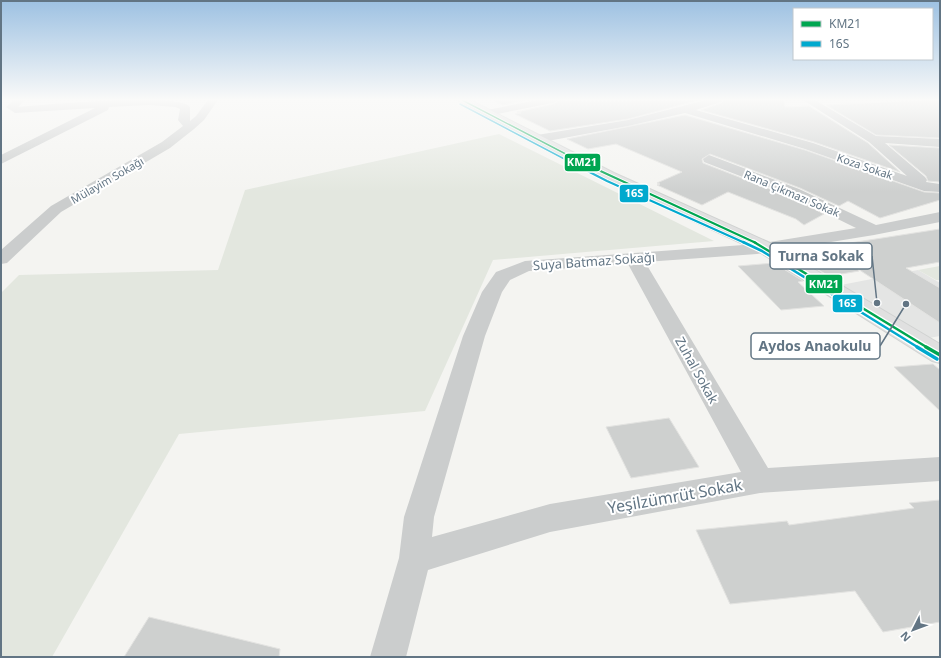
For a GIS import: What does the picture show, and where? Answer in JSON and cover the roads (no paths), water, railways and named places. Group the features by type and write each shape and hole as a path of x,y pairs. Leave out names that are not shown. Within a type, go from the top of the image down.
{"main road":[{"path":"521,131 609,176 764,247 940,355"}],"street":[{"path":"1,160 59,131"},
{"name":"Mülayim Sokağı","path":"1,259 56,209 166,145 185,131"},
{"path":"537,139 584,131"},
{"name":"Koza Sokak","path":"757,131 810,146 936,190"},
{"path":"859,131 873,139 936,190"},
{"path":"873,139 940,143"},
{"name":"Rana Çıkmazı Sokak","path":"709,159 794,192 874,230"},
{"name":"Suya Batmaz Sokağı","path":"388,657 415,558 419,517 474,336 492,292 503,276 525,266 764,247 874,230 940,217"},
{"name":"Zuhal Sokak","path":"634,258 760,481"},
{"name":"Yeşilzümrüt Sokak","path":"415,558 550,518 760,481 940,469"}],"place":[{"name":"Turna Sokak","path":"877,303"},
{"name":"Aydos Anaokulu","path":"906,304"}]}
